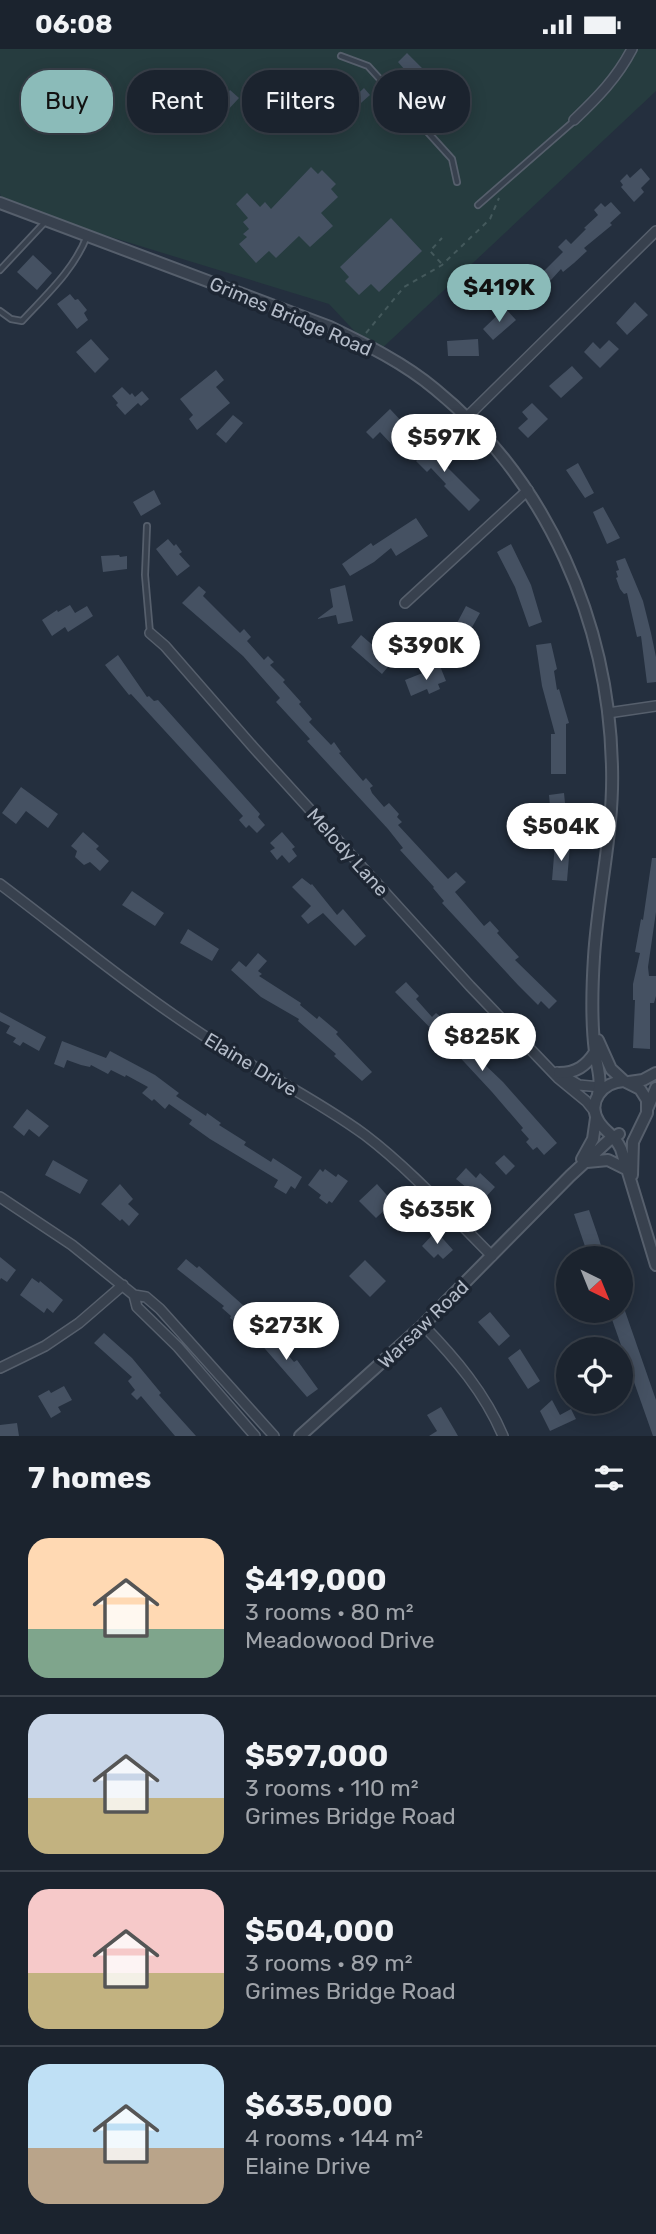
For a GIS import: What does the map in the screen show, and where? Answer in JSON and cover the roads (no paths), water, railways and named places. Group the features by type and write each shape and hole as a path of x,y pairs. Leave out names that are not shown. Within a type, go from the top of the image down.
{"street":[{"path":"574,120 611,83 632,49"},
{"name":"Grimes Bridge Road","path":"0,203 330,327 360,342 403,366 434,388 467,417 499,451 528,490 559,545 578,589 597,650 608,713 612,766 611,817 594,954 592,995 595,1052 602,1089 596,1115"},
{"path":"467,417 656,231"},
{"path":"405,603 528,490"},
{"name":"Melody Lane","path":"150,633 165,646 397,906 596,1115"},
{"path":"608,713 656,706"},
{"name":"Elaine Drive","path":"0,884 194,1030 250,1066 329,1110 366,1136 405,1169 492,1257"},
{"name":"Grimes Bridge Road","path":"594,1031 607,1063 626,1082 644,1094 648,1107"},
{"path":"554,1070 571,1072 580,1068 595,1052"},
{"name":"Melody Lane","path":"554,1070 579,1084 602,1089"},
{"path":"602,1089 643,1080 656,1073"},
{"path":"632,1184 633,1142 656,1088"},
{"path":"596,1115 614,1134 656,1265"},
{"name":"Warsaw Road","path":"570,1176 590,1147 596,1131 596,1115"},
{"path":"614,1134 631,1132 642,1124"},
{"name":"Warsaw Road","path":"300,1436 423,1325 614,1134"},
{"path":"587,1162 608,1160 626,1169"},
{"path":"0,1197 72,1245 134,1295 146,1297 274,1436"},
{"path":"0,1368 45,1346 79,1323 123,1285"},
{"path":"134,1295 136,1307 170,1339 255,1436"},
{"path":"423,1325 468,1376 503,1436"},
{"path":"170,1339 179,1330"},
{"path":"199,1371 209,1363"}],"lane":[{"path":"341,56 368,66 452,159 457,182"},
{"path":"478,205 574,120"},
{"path":"0,270 46,221"},
{"path":"0,311 11,319 22,321 72,266 88,235"},
{"path":"147,526 146,611 150,633"}]}
